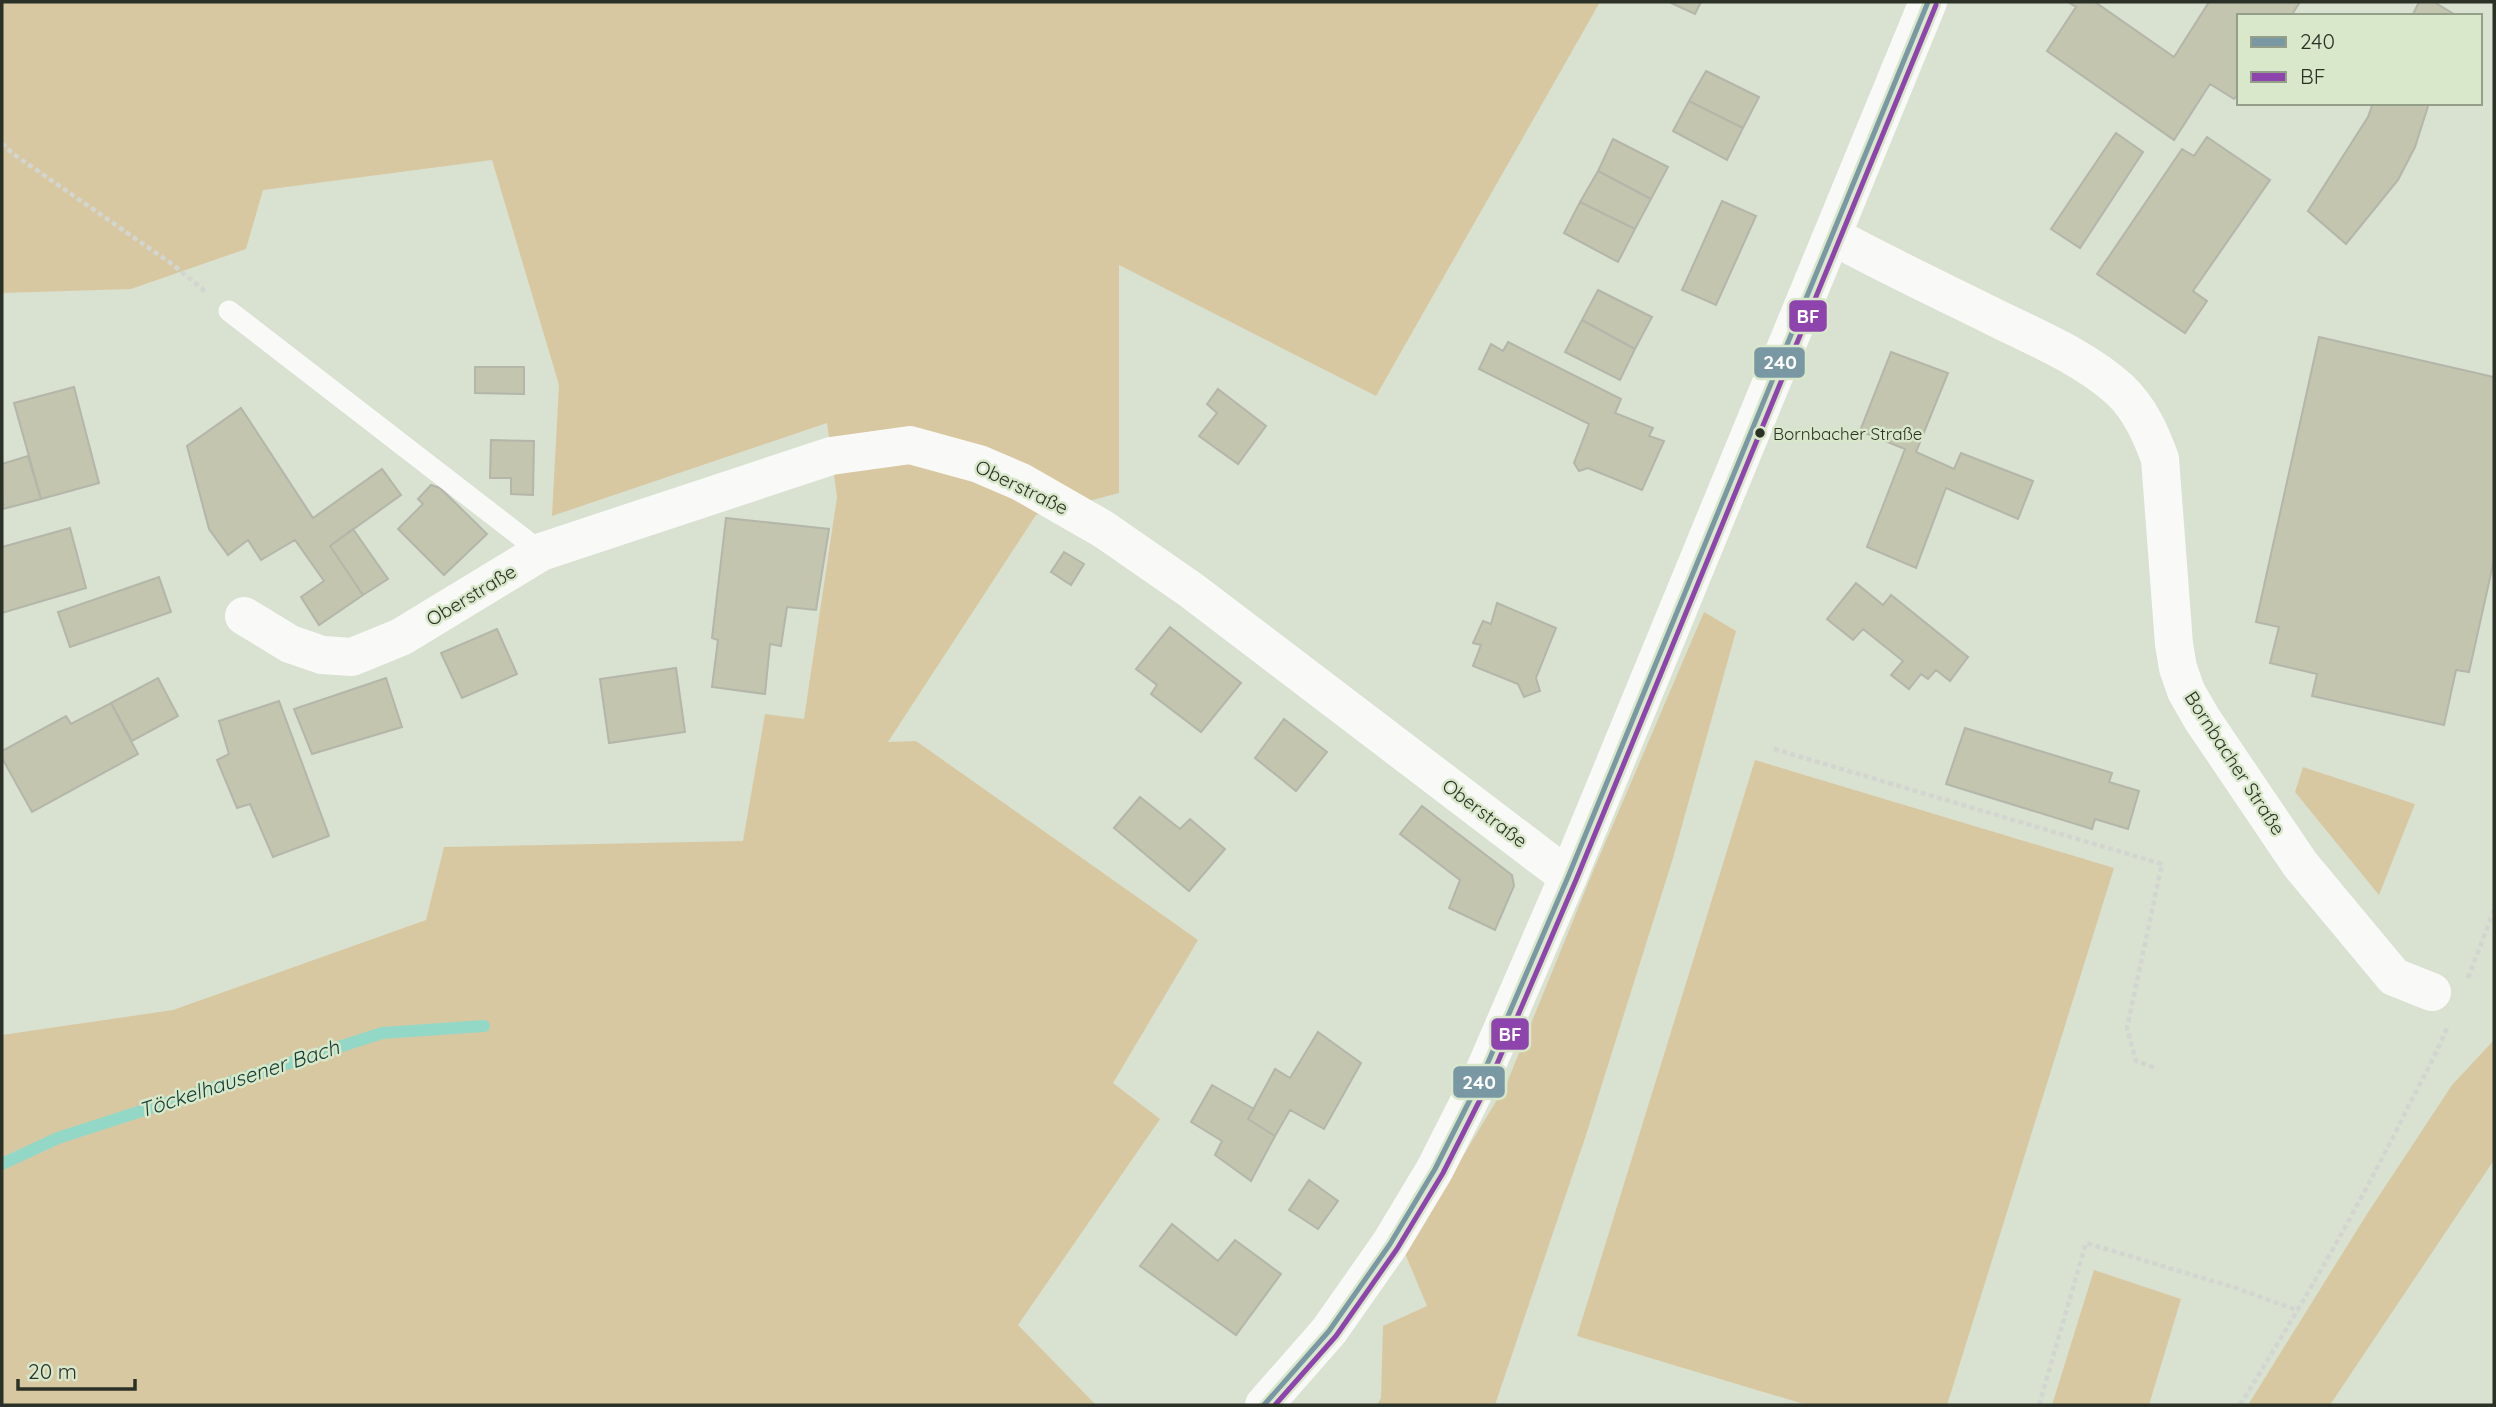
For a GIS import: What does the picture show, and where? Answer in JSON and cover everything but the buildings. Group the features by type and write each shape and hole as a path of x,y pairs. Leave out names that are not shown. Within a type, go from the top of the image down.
{"street":[{"path":"1264,1405 1328,1331 1390,1244 1458,1126 1495,1048 1928,2"},
{"name":"Bornbacher Straße","path":"1833,236 1882,263 2036,337 2094,369 2122,392 2152,436 2160,459 2174,644 2186,691 2300,864 2394,977 2431,992"},
{"name":"Oberstraße","path":"244,616 290,644 323,655 352,657 401,637 541,552 831,456 909,445 979,464 1021,482 1103,528 1191,590 1568,877"}],"lane":[{"path":"229,311 541,552"}],"path":[{"path":"2,143 22,160 172,264 229,311"},
{"path":"1774,749 2162,864 2127,1028 2136,1061 2156,1068"},
{"path":"2468,977 2494,910"},
{"path":"2240,1405 2299,1311 2390,1143 2445,1033"},
{"path":"2039,1405 2086,1244 2236,1288 2299,1311"}],"shaded area":[{"path":"2,2 1600,2 1376,396 1119,265 1119,493 1036,515 888,742 916,741 1198,940 1113,1083 1160,1119 1018,1325 1096,1405 2,1405 2,1035 173,1010 426,920 444,847 743,841 765,714 804,719 837,497 827,423 552,516 559,385 492,160 263,190 246,249 131,289 2,293"},
{"path":"1704,612 1736,631 1673,858 1587,1132 1495,1405 1377,1405 1381,1398 1383,1326 1427,1306 1399,1239 1463,1156 1506,1085 1594,869"},
{"path":"1755,760 2114,868 1947,1405 1807,1405 1577,1336"},
{"path":"2303,767 2415,804 2379,895 2295,792"},
{"path":"2494,1040 2494,1160 2330,1405 2248,1405 2367,1214 2452,1085"},
{"path":"2094,1270 2181,1299 2149,1405 2052,1405"}],"waterway":[{"name":"Töckelhausener Bach","path":"2,1164 58,1138 382,1033 484,1026"}],"transit line":[{"name":"240","path":"1264,1405 1329,1331 1390,1244 1435,1169 1483,1074 1568,877 1928,2"},
{"name":"BF","path":"1275,1405 1336,1336 1397,1249 1443,1173 1491,1078 1576,880 1936,5"}],"place":[{"name":"Bornbacher Straße","path":"1760,433"}]}
